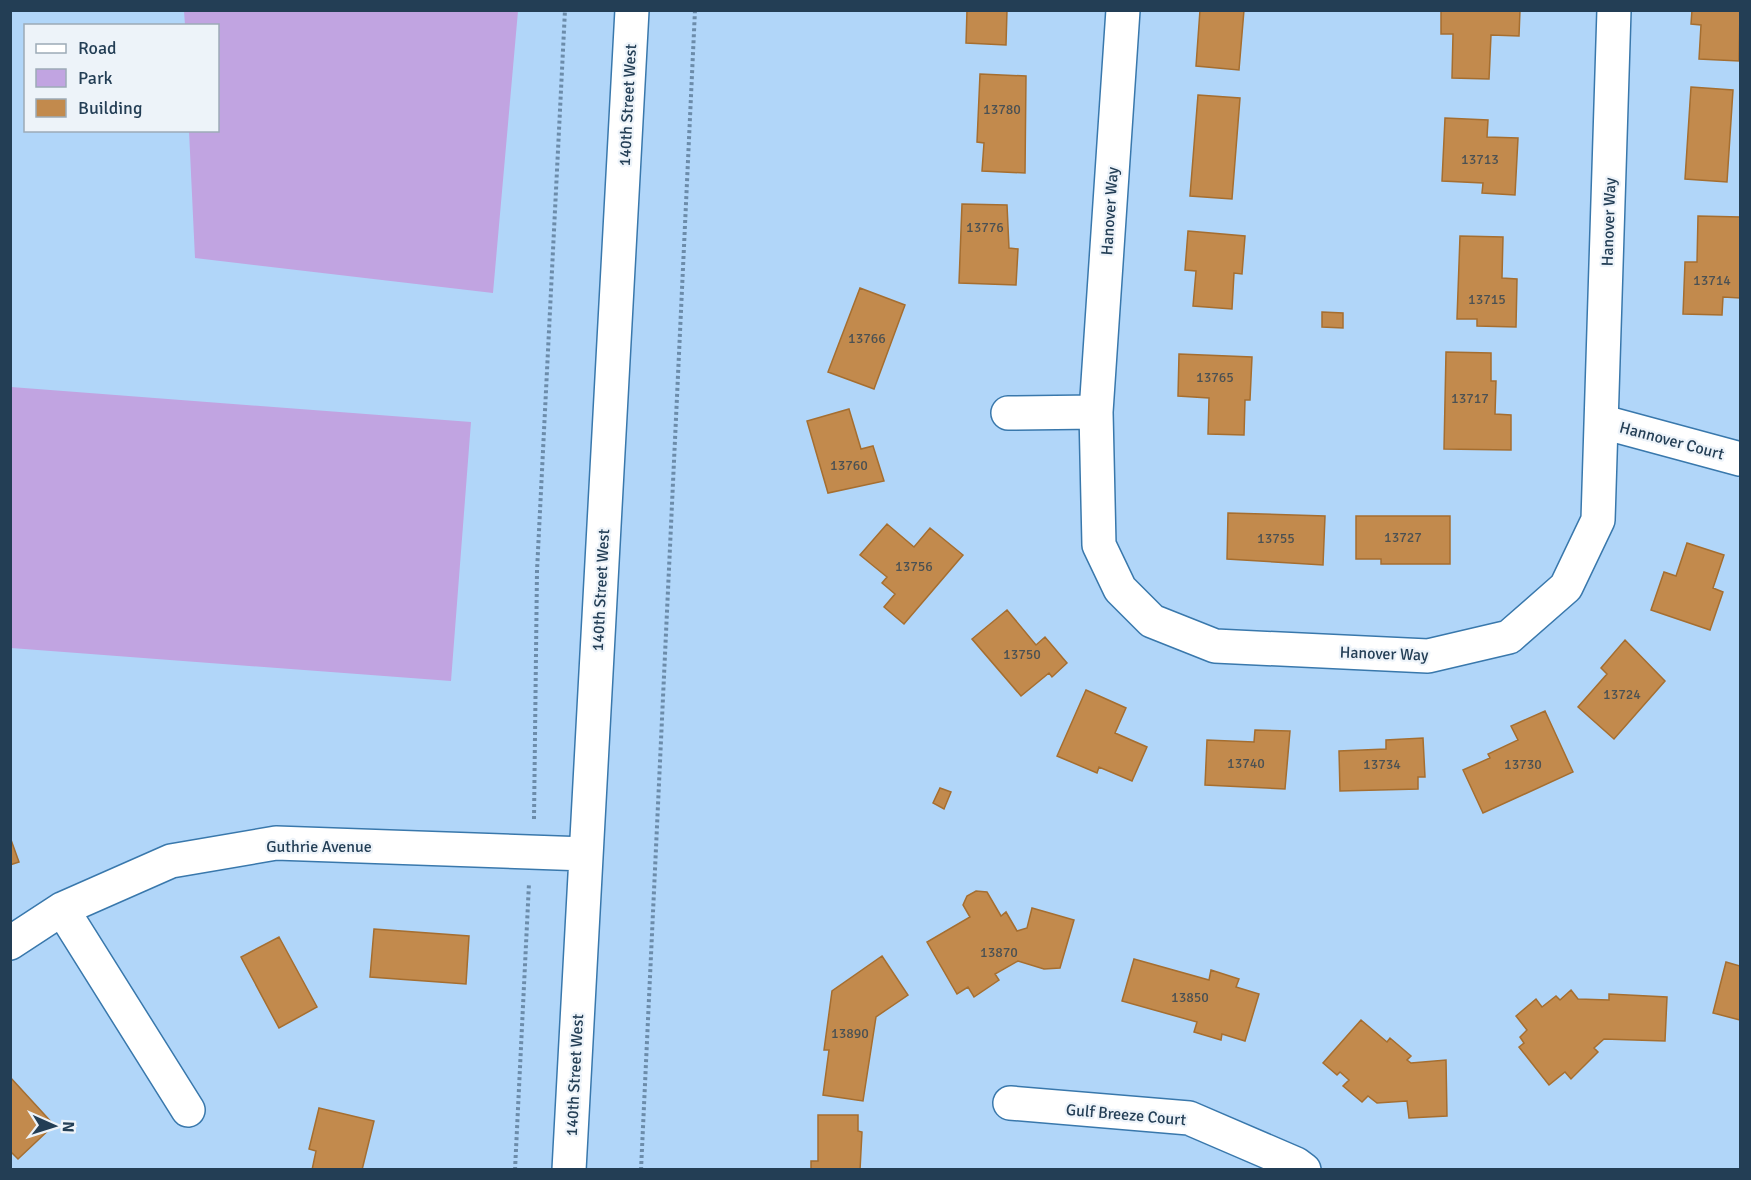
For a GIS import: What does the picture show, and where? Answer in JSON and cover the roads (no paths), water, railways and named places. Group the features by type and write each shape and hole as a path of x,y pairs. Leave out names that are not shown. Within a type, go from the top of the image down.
{"street":[{"name":"140th Street West","path":"569,1170 632,10"},
{"name":"Hanover Way","path":"1123,10 1096,412 1099,545 1120,589 1152,621 1215,646 1428,656 1509,637 1566,587 1598,520 1603,422 1614,10"},
{"path":"1008,413 1096,412"},
{"name":"Hannover Court","path":"1603,422 1740,459"},
{"name":"Guthrie Avenue","path":"10,943 62,909 171,861 276,843 586,854"},
{"path":"62,909 188,1110"},
{"name":"Gulf Breeze Court","path":"1010,1103 1189,1118 1296,1164 1304,1170"}]}
